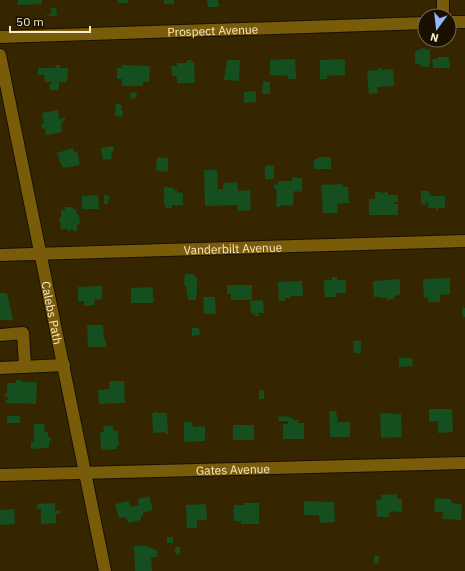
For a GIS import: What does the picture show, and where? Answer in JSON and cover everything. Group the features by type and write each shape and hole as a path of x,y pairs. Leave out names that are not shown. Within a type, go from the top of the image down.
{"street":[{"name":"Prospect Avenue","path":"0,37 417,23"},
{"name":"Calebs Path","path":"0,55 105,571"},
{"name":"Vanderbilt Avenue","path":"0,255 465,241"},
{"path":"0,335 23,333 25,367"},
{"path":"0,368 64,365"},
{"name":"Gates Avenue","path":"0,476 465,463"}],"building":[{"path":"18,0 42,0 42,4 18,5"},
{"path":"118,0 128,0 128,3 118,3"},
{"path":"164,0 174,0 174,4 164,4"},
{"path":"207,0 218,0 219,7 208,7"},
{"path":"51,8 56,8 57,16 46,15 50,15"},
{"path":"420,48 430,50 429,67 421,67 420,64 415,64 415,51 420,50"},
{"path":"438,57 449,57 450,68 433,68 432,59 438,59"},
{"path":"295,59 296,79 288,79 288,75 270,75 270,60"},
{"path":"345,59 345,75 327,76 327,79 320,79 320,60"},
{"path":"187,60 192,60 191,62 194,62 195,83 177,83 176,76 172,76 171,66 177,66 177,63 187,63"},
{"path":"227,60 240,60 239,81 224,80"},
{"path":"55,65 60,65 60,68 68,68 67,82 59,82 59,90 50,90 49,84 51,84 51,82 45,82 44,75 38,75 38,68 56,68"},
{"path":"122,65 150,66 149,82 143,82 143,86 122,86 122,79 117,79 117,68 122,68"},
{"path":"378,68 381,68 381,70 393,69 394,86 377,87 378,93 369,94 367,71 378,70"},
{"path":"263,81 270,82 270,94 262,94"},
{"path":"256,91 256,102 244,103 244,92"},
{"path":"131,92 137,93 136,98 130,99"},
{"path":"116,103 122,105 122,117 115,116"},
{"path":"58,110 59,119 65,118 61,124 62,132 46,135 45,128 42,129 41,124 44,123 42,113"},
{"path":"113,146 114,151 111,152 112,159 103,160 101,148"},
{"path":"73,148 74,152 77,151 80,165 65,168 62,167 57,153"},
{"path":"157,157 168,158 168,172 156,171"},
{"path":"318,157 331,157 331,169 314,169 314,159 318,159"},
{"path":"274,165 274,179 265,179 265,166"},
{"path":"204,170 217,170 218,189 223,189 223,183 237,182 238,191 250,190 251,210 238,211 238,205 205,206"},
{"path":"292,177 302,178 302,192 294,191 293,206 280,205 280,207 276,207 277,189 274,189 274,184 277,185 278,181 292,181"},
{"path":"343,184 343,187 348,187 349,203 337,204 338,213 323,213 321,185"},
{"path":"164,187 174,188 173,190 183,193 183,205 172,205 172,208 165,208"},
{"path":"421,191 429,191 430,196 445,196 445,208 438,208 438,210 436,210 436,208 428,208 428,202 421,205"},
{"path":"375,192 388,192 388,195 398,195 398,202 394,202 394,204 398,204 398,215 369,215 369,199 375,199"},
{"path":"98,195 99,209 82,209 82,196"},
{"path":"104,195 109,196 108,204 104,204"},
{"path":"65,207 73,207 73,209 76,209 77,215 79,215 80,224 77,224 77,231 73,231 73,229 68,231 67,229 61,229 59,218 61,217 61,210 65,210"},
{"path":"185,274 194,274 194,277 197,277 196,300 188,300 186,286 184,285"},
{"path":"332,277 337,277 337,280 346,280 346,293 336,293 336,297 325,297 324,280 332,280"},
{"path":"450,278 450,294 440,295 440,302 428,302 428,297 424,298 423,279"},
{"path":"400,279 400,295 394,296 394,299 390,300 382,297 374,297 373,281"},
{"path":"302,281 303,296 291,296 291,298 285,298 285,301 279,301 278,282"},
{"path":"227,285 252,285 252,300 231,300 231,294 227,294"},
{"path":"102,286 102,299 94,300 95,305 84,306 84,301 78,301 78,287"},
{"path":"153,287 153,303 131,303 131,288"},
{"path":"0,293 7,293 13,320 0,320"},
{"path":"203,297 215,297 216,314 204,314"},
{"path":"263,300 264,313 258,313 259,316 255,316 255,313 251,314 250,301"},
{"path":"462,308 465,308 465,317 463,317"},
{"path":"87,325 103,325 106,347 88,347"},
{"path":"192,328 199,328 200,335 192,336"},
{"path":"353,341 361,341 361,353 354,353"},
{"path":"399,358 412,358 413,366 399,367"},
{"path":"16,380 22,380 22,382 37,382 36,404 6,403 6,400 8,400 8,397 5,397 5,394 7,394 7,383 16,383"},
{"path":"109,381 124,381 125,403 99,404 98,390 110,389"},
{"path":"259,390 264,390 264,399 259,399"},
{"path":"429,409 452,409 453,432 438,433 438,421 429,422"},
{"path":"156,411 158,413 167,413 168,434 165,434 165,432 154,433 152,413 156,413"},
{"path":"329,411 336,411 338,422 350,422 350,437 330,437"},
{"path":"380,413 401,414 402,437 381,438"},
{"path":"7,416 20,416 20,423 7,423"},
{"path":"289,416 289,418 293,418 293,420 298,420 298,423 304,423 304,439 283,439 283,424 288,424 288,421 279,421 278,417"},
{"path":"184,422 191,422 193,427 205,426 205,441 184,442"},
{"path":"34,424 44,424 45,432 48,432 48,437 51,437 51,441 49,441 49,448 31,449 31,442 34,442"},
{"path":"233,425 254,425 254,440 233,440"},
{"path":"103,426 113,426 114,431 118,430 119,446 116,446 117,449 101,450 100,432 104,432"},
{"path":"397,494 397,499 402,499 402,511 396,513 396,511 389,512 389,517 377,517 376,500 382,500 381,495"},
{"path":"149,496 153,510 143,513 141,520 128,523 126,517 119,518 115,504 129,501 130,507 139,505 138,499"},
{"path":"435,498 451,499 451,503 462,504 461,520 442,519 443,512 434,512"},
{"path":"304,501 334,502 335,522 320,523 319,515 304,515"},
{"path":"55,503 55,511 60,510 60,514 56,514 56,523 41,524 41,509 37,509 37,504"},
{"path":"244,503 259,503 259,524 241,524 241,521 234,521 234,505 244,505"},
{"path":"206,504 207,520 197,520 197,528 187,528 186,505"},
{"path":"14,509 15,524 0,525 0,510"},
{"path":"167,537 173,537 173,543 167,543"},
{"path":"134,546 148,546 148,548 157,550 157,557 151,557 152,571 135,571"},
{"path":"175,547 180,547 179,555 175,553"},
{"path":"374,556 379,556 378,564 374,563"}]}
